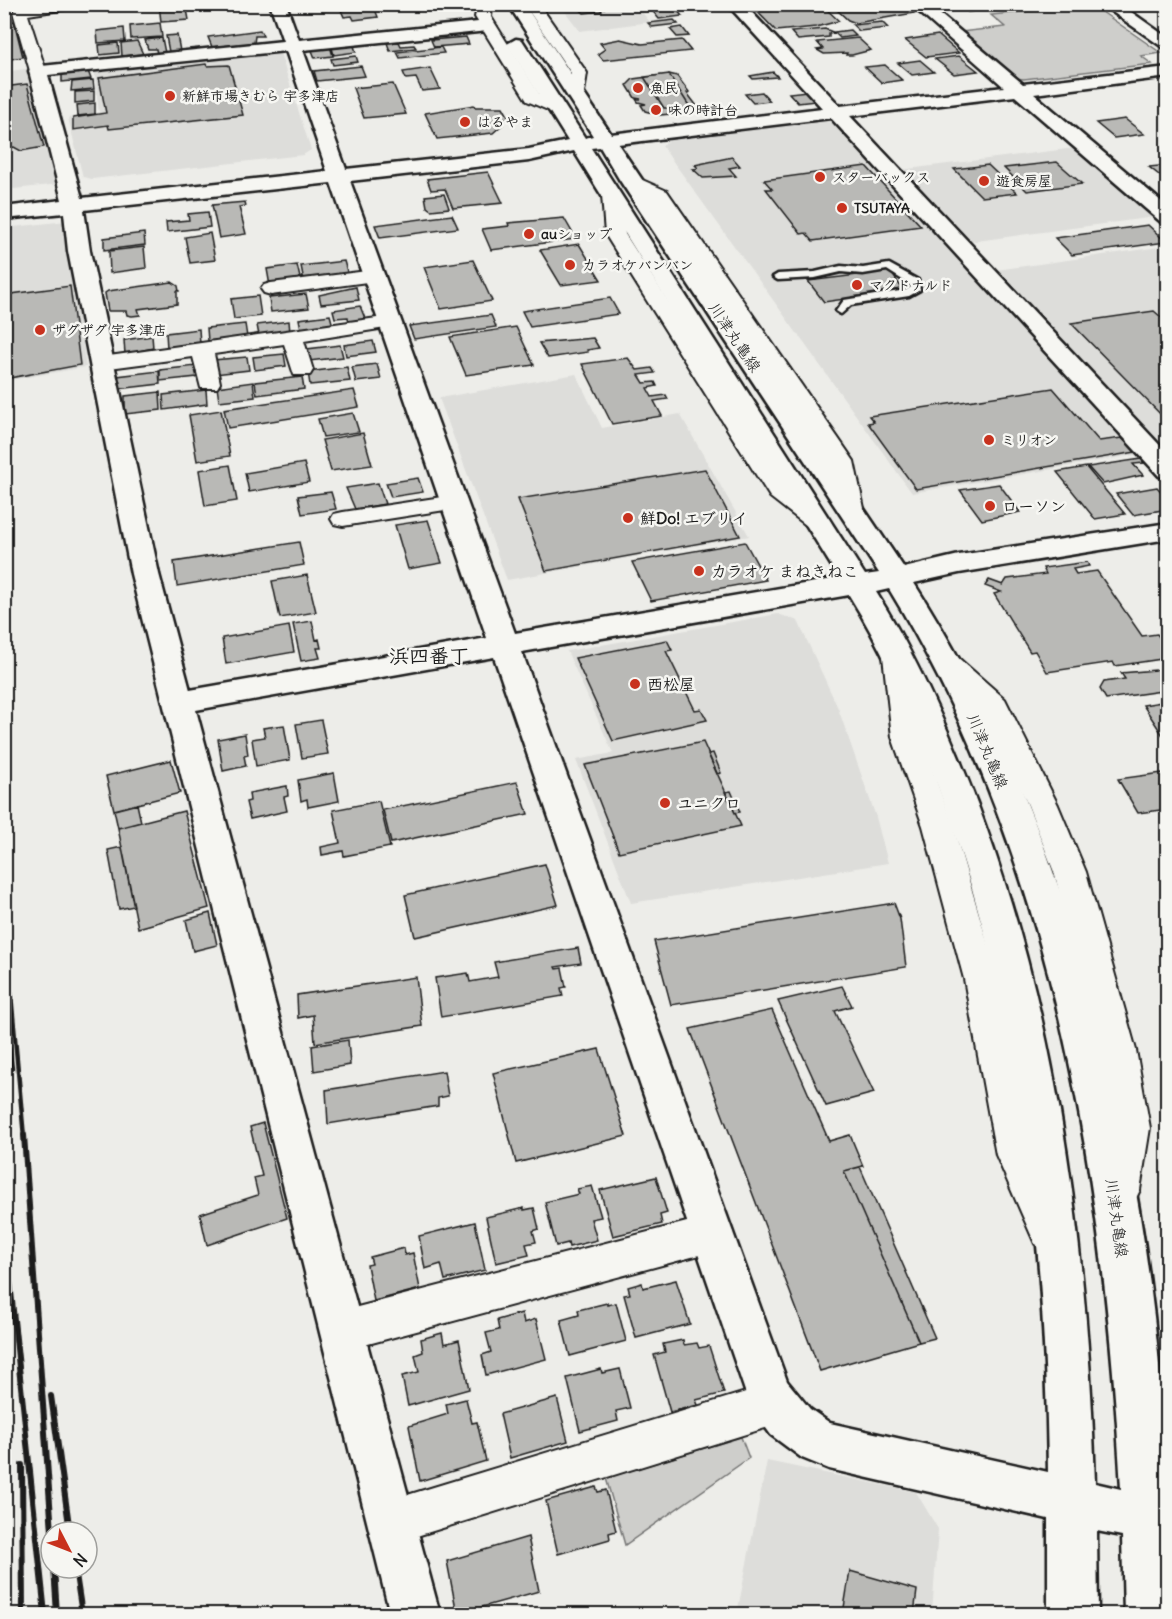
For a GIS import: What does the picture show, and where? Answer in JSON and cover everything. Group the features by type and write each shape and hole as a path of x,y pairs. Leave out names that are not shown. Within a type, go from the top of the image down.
{"street":[{"path":"73,4 20,12 73,200 102,363 145,574 415,1614"},
{"path":"278,4 769,1394 796,1429 810,1439 829,1446 1158,1521"},
{"path":"485,4 483,17 490,15"},
{"name":"川津丸亀線","path":"516,4 567,102 620,187 896,652"},
{"path":"531,4 579,73 567,102"},
{"path":"735,4 1167,470"},
{"path":"918,4 1167,218"},
{"path":"1109,4 1167,46"},
{"path":"38,71 292,44 490,15"},
{"name":"川津丸亀線","path":"490,15 567,102"},
{"path":"4,202 73,200 193,190 338,171 528,155 592,142 1167,72"},
{"name":"川津丸亀線","path":"620,187 898,579 976,720 1018,823 1049,914 1084,1038 1116,1215 1158,1521 1149,1614"},
{"path":"4,213 73,200"},
{"path":"271,289 375,276"},
{"path":"102,363 392,322"},
{"path":"292,336 302,370"},
{"path":"202,349 209,383"},
{"path":"343,519 455,502"},
{"path":"180,702 505,644 898,579 959,564 1167,531"},
{"path":"896,652 906,738 938,826 981,979 1014,1155 1059,1256 1066,1320 1073,1500 1073,1614"},
{"path":"342,1331 714,1233"},
{"path":"392,1522 775,1404"}],"lane":[{"path":"778,277 815,275 841,269 863,271 889,267 914,282 916,288 909,293 848,302 841,311"}],"shaded area":[{"path":"560,5 636,5 650,22 580,31"},
{"path":"1092,5 1161,53 1141,56 1152,64 1024,79 1013,78 960,32 1005,27 991,15"},
{"path":"272,51 280,53 311,150 303,155 92,179 83,177 68,118 99,113 94,70"},
{"path":"31,68 59,184 5,190 4,72"},
{"path":"824,120 834,123 1140,454 912,493 662,146 671,139"},
{"path":"1075,148 1155,217 969,242 900,170"},
{"path":"66,221 86,367 5,381 5,228"},
{"path":"1167,246 1167,449 996,270"},
{"path":"576,374 602,428 680,414 749,536 507,580 439,398"},
{"path":"778,614 798,621 838,708 876,817 888,863 631,903 576,760 613,753 567,651"},
{"path":"741,1437 749,1458 625,1545 606,1478"},
{"path":"767,1461 916,1492 938,1529 932,1614 737,1614"}],"building":[{"path":"159,4 186,4 189,20 161,22"},
{"path":"314,4 344,4 345,8 322,10 323,8 315,8"},
{"path":"347,4 373,4 378,17 354,20 352,16 344,17 341,10 349,9"},
{"path":"574,4 601,4 604,8 601,9 602,11 584,13"},
{"path":"647,4 672,4 682,16 659,19"},
{"path":"750,4 821,4 839,21 816,27 776,31"},
{"path":"846,4 906,4 914,13 856,23 848,20 835,8"},
{"path":"958,4 996,4 1001,8 968,12"},
{"path":"1013,4 1055,4 1057,6 1019,9"},
{"path":"674,20 678,24 652,27 648,23"},
{"path":"14,21 23,57 4,60 4,23"},
{"path":"882,22 888,28 859,31 853,25"},
{"path":"160,23 162,37 131,39 130,26"},
{"path":"682,27 689,36 677,37 670,29"},
{"path":"124,28 125,41 98,43 97,31"},
{"path":"825,29 835,33 829,34 829,37 798,40 791,32"},
{"path":"260,30 263,36 255,36 254,43 212,47 208,37"},
{"path":"850,30 856,36 840,38 834,32"},
{"path":"177,35 180,51 169,52 166,36"},
{"path":"938,35 959,53 926,57 905,40"},
{"path":"466,37 469,44 434,47 431,40"},
{"path":"162,38 165,53 157,54 156,49 148,49 145,40"},
{"path":"858,38 871,50 846,55 847,53 824,54 817,50 823,49 817,42"},
{"path":"620,39 642,44 682,40 691,51 603,60 598,54 605,49 600,43"},
{"path":"137,41 143,54 122,56 121,43"},
{"path":"399,42 401,46 414,45 416,48 390,51 387,43"},
{"path":"118,43 119,53 100,55 99,45"},
{"path":"330,46 333,56 315,58 311,48"},
{"path":"354,46 356,52 334,55 332,48"},
{"path":"441,47 444,53 400,58 397,52"},
{"path":"356,56 358,62 333,65 331,59"},
{"path":"959,56 978,71 954,74 935,59"},
{"path":"920,60 934,72 912,75 898,63"},
{"name":"新鮮市場きむら 宇多津店","path":"206,64 207,66 229,65 243,115 109,129 108,125 73,130 73,118 106,113 99,78"},
{"path":"885,65 902,80 882,83 865,67"},
{"path":"361,66 365,76 317,81 314,71"},
{"path":"430,68 440,89 422,91 416,78 406,79 403,72"},
{"path":"88,71 91,79 62,82 62,74"},
{"path":"773,72 778,77 753,79 750,76"},
{"path":"669,74 677,76 689,92 687,93 697,106 689,106 693,112 660,115 645,111 641,105 646,104 638,102 636,99 641,99 635,98 627,85 633,79"},
{"path":"669,74 693,112 674,114 669,108 664,108 644,77"},
{"path":"93,80 94,89 71,91 72,82"},
{"path":"27,84 44,147 21,151 14,147 4,149 4,87"},
{"path":"393,84 406,114 364,118 353,88"},
{"path":"94,91 94,101 75,103 75,92"},
{"path":"807,91 816,101 798,103 789,93"},
{"path":"762,92 770,101 753,103 745,94"},
{"path":"95,103 95,114 78,116 77,105"},
{"name":"はるやま","path":"474,105 475,107 503,107 510,119 500,120 503,124 493,133 437,139 425,113"},
{"path":"1125,119 1144,134 1114,138 1096,123"},
{"path":"732,157 740,166 729,168 736,176 703,178 693,169 698,168 695,165"},
{"path":"1057,162 1082,184 1027,191 1004,168"},
{"path":"988,165 1017,193 982,197 954,169"},
{"path":"1168,165 1168,182 1149,167"},
{"name":"TSUTAYA","path":"866,166 921,226 813,241 806,233 801,234 766,189 772,189 764,180"},
{"path":"488,172 503,203 453,208 445,189 431,190 427,179"},
{"path":"444,194 449,208 431,210 427,207 425,196"},
{"path":"245,202 246,206 239,207 246,234 219,238 212,205"},
{"path":"208,212 210,227 167,232 166,222 189,220 188,214"},
{"path":"452,215 458,228 380,238 375,225"},
{"name":"auショップ","path":"564,218 576,239 491,250 482,229 509,226 508,223"},
{"path":"1148,225 1166,242 1072,255 1055,238"},
{"path":"144,233 145,245 104,250 104,238"},
{"path":"210,233 215,260 190,263 185,237"},
{"name":"カラオケバンバン","path":"579,244 601,280 561,285 540,250"},
{"path":"144,247 146,268 110,273 109,251"},
{"path":"473,260 492,301 441,309 424,267"},
{"path":"344,261 348,275 304,281 301,266"},
{"path":"297,265 301,282 270,286 267,269"},
{"name":"マクドナルド","path":"890,271 906,294 894,295 892,292 871,295 874,298 861,300 858,297 824,302 808,281"},
{"path":"172,282 178,286 177,304 138,309 140,315 132,316 127,315 126,311 108,311 105,293 108,291"},
{"name":"ザグザグ 宇多津店","path":"70,286 80,365 4,379 4,295"},
{"path":"356,287 359,300 321,304 319,295"},
{"path":"306,294 309,308 271,312 269,298"},
{"path":"258,296 261,316 234,319 231,299"},
{"path":"610,298 619,314 530,327 522,311"},
{"path":"360,306 366,321 349,323 348,317 335,318 333,310"},
{"path":"1154,311 1168,323 1168,422 1071,323"},
{"path":"330,315 333,326 301,329 299,319"},
{"path":"491,315 496,327 414,339 409,326"},
{"path":"289,321 290,333 259,336 257,325"},
{"path":"245,324 247,337 208,341 207,328"},
{"path":"516,327 534,365 466,375 450,337"},
{"path":"199,329 200,344 167,348 166,333"},
{"path":"152,336 153,348 125,354 124,340"},
{"path":"593,338 599,348 587,350 588,352 548,358 539,343"},
{"path":"373,341 376,352 346,356 344,345"},
{"path":"340,345 343,357 309,361 307,349"},
{"path":"284,354 286,366 255,370 253,357"},
{"path":"247,357 249,370 215,374 213,360"},
{"path":"628,358 637,370 652,368 655,373 639,375 644,383 655,382 657,386 647,388 652,397 666,395 668,399 654,401 662,416 612,424 582,364"},
{"path":"377,364 381,379 356,382 352,367"},
{"path":"196,366 197,377 160,381 160,370"},
{"path":"347,367 350,381 310,385 308,372"},
{"path":"159,371 160,384 118,389 117,376"},
{"path":"302,377 304,389 257,395 255,382"},
{"path":"253,382 255,397 219,401 217,387"},
{"name":"ミリオン","path":"1053,388 1099,441 1122,438 1136,452 916,489 868,423 874,422 869,416"},
{"path":"206,390 207,404 164,410 163,395"},
{"path":"354,390 359,407 228,428 224,409"},
{"path":"160,392 161,410 125,414 125,396"},
{"path":"221,410 230,456 197,461 189,415"},
{"path":"353,413 359,432 323,437 318,419"},
{"path":"363,433 372,465 331,471 322,440"},
{"path":"1141,459 1144,463 1133,464 1143,475 1103,484 1088,467"},
{"path":"304,463 309,482 249,492 245,473"},
{"path":"230,465 237,501 205,506 199,470"},
{"path":"1086,467 1125,514 1095,519 1057,472"},
{"name":"鮮Do! エブリイ","path":"705,469 740,536 546,571 518,499"},
{"path":"418,478 423,492 391,497 386,483"},
{"path":"378,483 385,504 355,509 346,488"},
{"path":"999,484 1020,512 982,520 960,490"},
{"path":"1157,487 1168,499 1168,509 1133,515 1116,494"},
{"path":"331,492 336,509 302,514 298,496"},
{"path":"428,520 442,563 408,569 395,525"},
{"path":"299,542 304,565 177,586 174,562"},
{"name":"カラオケ まねきねこ","path":"745,542 766,580 651,601 632,562"},
{"path":"1087,562 1089,566 1073,569 1076,574 1097,571 1142,636 1157,634 1168,649 1168,658 1115,666 1113,662 1047,672 1035,651 1030,652 994,594 1001,592 985,586 989,580 1003,585 1007,579 1046,574 1043,568"},
{"path":"307,575 316,612 280,618 272,581"},
{"path":"312,621 316,640 319,639 321,648 317,648 320,658 301,661 293,624"},
{"path":"289,626 294,652 226,664 222,638"},
{"name":"西松屋","path":"667,640 672,650 666,651 695,710 701,709 707,720 613,741 575,658"},
{"path":"1168,669 1168,690 1106,699 1100,689 1104,682 1125,679 1121,673"},
{"path":"1168,701 1168,743 1143,705"},
{"path":"321,720 328,754 302,758 296,724"},
{"path":"284,725 290,760 256,766 252,739 265,737 263,728"},
{"path":"245,734 248,755 244,756 246,766 223,771 218,739"},
{"name":"ユニクロ","path":"703,742 741,826 619,852 585,765"},
{"path":"713,753 721,773 717,774 708,754"},
{"path":"171,760 180,793 114,810 106,776"},
{"path":"334,773 339,801 308,807 307,799 301,801 298,780"},
{"path":"1162,773 1168,783 1168,809 1138,813 1118,779"},
{"path":"517,782 528,814 391,843 383,810"},
{"path":"287,786 288,796 284,797 287,811 250,819 246,802 250,801 249,793"},
{"path":"731,791 740,812 735,813 725,792"},
{"path":"379,801 390,847 344,856 343,851 322,855 321,847 340,843 333,810"},
{"path":"137,804 141,822 118,828 114,810"},
{"path":"184,811 209,908 138,928 118,828"},
{"path":"122,847 134,906 119,909 108,850"},
{"path":"545,864 558,905 415,937 405,895"},
{"path":"894,903 900,919 906,967 671,1005 654,941"},
{"path":"210,913 217,945 193,951 186,920"},
{"path":"578,948 581,963 555,967 556,969 562,968 566,987 561,988 563,996 441,1017 435,978 468,973 470,982 498,977 494,962"},
{"path":"416,977 422,1026 315,1043 313,1015 298,1018 297,995"},
{"path":"842,986 852,1006 835,1011 874,1093 826,1106 778,1001"},
{"path":"772,1010 829,1141 850,1135 863,1166 844,1171 919,1342 820,1371 690,1029"},
{"path":"348,1040 350,1065 314,1071 312,1046"},
{"path":"599,1049 626,1136 516,1163 493,1073"},
{"path":"444,1071 448,1096 438,1098 438,1106 328,1124 326,1090"},
{"path":"263,1123 287,1218 207,1245 200,1214 258,1195 254,1178 262,1176 250,1127"},
{"path":"860,1167 935,1338 919,1342 844,1171"},
{"path":"656,1177 667,1213 660,1215 662,1224 613,1236 600,1190"},
{"path":"592,1186 601,1217 591,1219 597,1240 569,1247 568,1243 556,1246 545,1202 579,1194 577,1189"},
{"path":"524,1208 524,1210 534,1208 539,1229 533,1231 536,1242 526,1244 529,1255 496,1263 486,1217"},
{"path":"475,1222 485,1270 445,1280 441,1264 425,1269 419,1236"},
{"path":"404,1248 405,1255 413,1253 420,1289 374,1301 367,1265 372,1264 370,1257"},
{"path":"676,1280 690,1324 636,1338 624,1295 630,1294 628,1287 642,1283 643,1288"},
{"path":"607,1303 607,1305 616,1303 626,1341 570,1356 561,1320 579,1315 578,1310"},
{"path":"522,1313 524,1323 536,1319 546,1359 486,1375 482,1355 491,1352 486,1333 499,1330 497,1320"},
{"path":"442,1333 444,1344 459,1340 469,1389 408,1406 402,1376 419,1372 415,1355 423,1352 421,1339"},
{"path":"683,1340 684,1345 697,1343 699,1348 709,1346 724,1393 696,1400 698,1405 670,1412 654,1355 665,1352 663,1344"},
{"path":"601,1369 602,1373 620,1369 630,1408 616,1411 618,1421 580,1431 567,1378"},
{"path":"557,1398 568,1441 510,1458 500,1414"},
{"path":"466,1399 472,1423 477,1422 486,1461 420,1481 409,1426 448,1414 446,1404"},
{"path":"596,1487 598,1492 606,1490 616,1531 609,1533 610,1539 558,1554 546,1501"},
{"path":"528,1537 539,1591 457,1614 447,1561"},
{"path":"850,1571 917,1590 914,1614 843,1614"}],"railway":[{"path":"4,917 24,1137"},
{"path":"4,1006 12,1069"},
{"path":"24,1135 51,1520"},
{"path":"4,1225 45,1614"},
{"path":"51,1396 68,1520"},
{"path":"22,1465 23,1614"},
{"path":"55,1580 57,1614"},
{"path":"77,1580 82,1614"}],"place":[{"name":"魚民","path":"638,88"},
{"name":"新鮮市場きむら 宇多津店","path":"170,96"},
{"name":"味の時計台","path":"656,110"},
{"name":"はるやま","path":"465,122"},
{"name":"スターバックス","path":"820,177"},
{"name":"遊食房屋","path":"984,181"},
{"name":"TSUTAYA","path":"842,208"},
{"name":"auショップ","path":"529,234"},
{"name":"カラオケバンバン","path":"570,265"},
{"name":"マクドナルド","path":"857,285"},
{"name":"ザグザグ 宇多津店","path":"40,330"},
{"name":"ミリオン","path":"989,440"},
{"name":"ローソン","path":"990,506"},
{"name":"鮮Do! エブリイ","path":"628,518"},
{"name":"カラオケ まねきねこ","path":"699,571"},
{"name":"西松屋","path":"635,684"},
{"name":"ユニクロ","path":"665,803"}],"district":[{"name":"浜四番丁","path":"429,655"}]}
